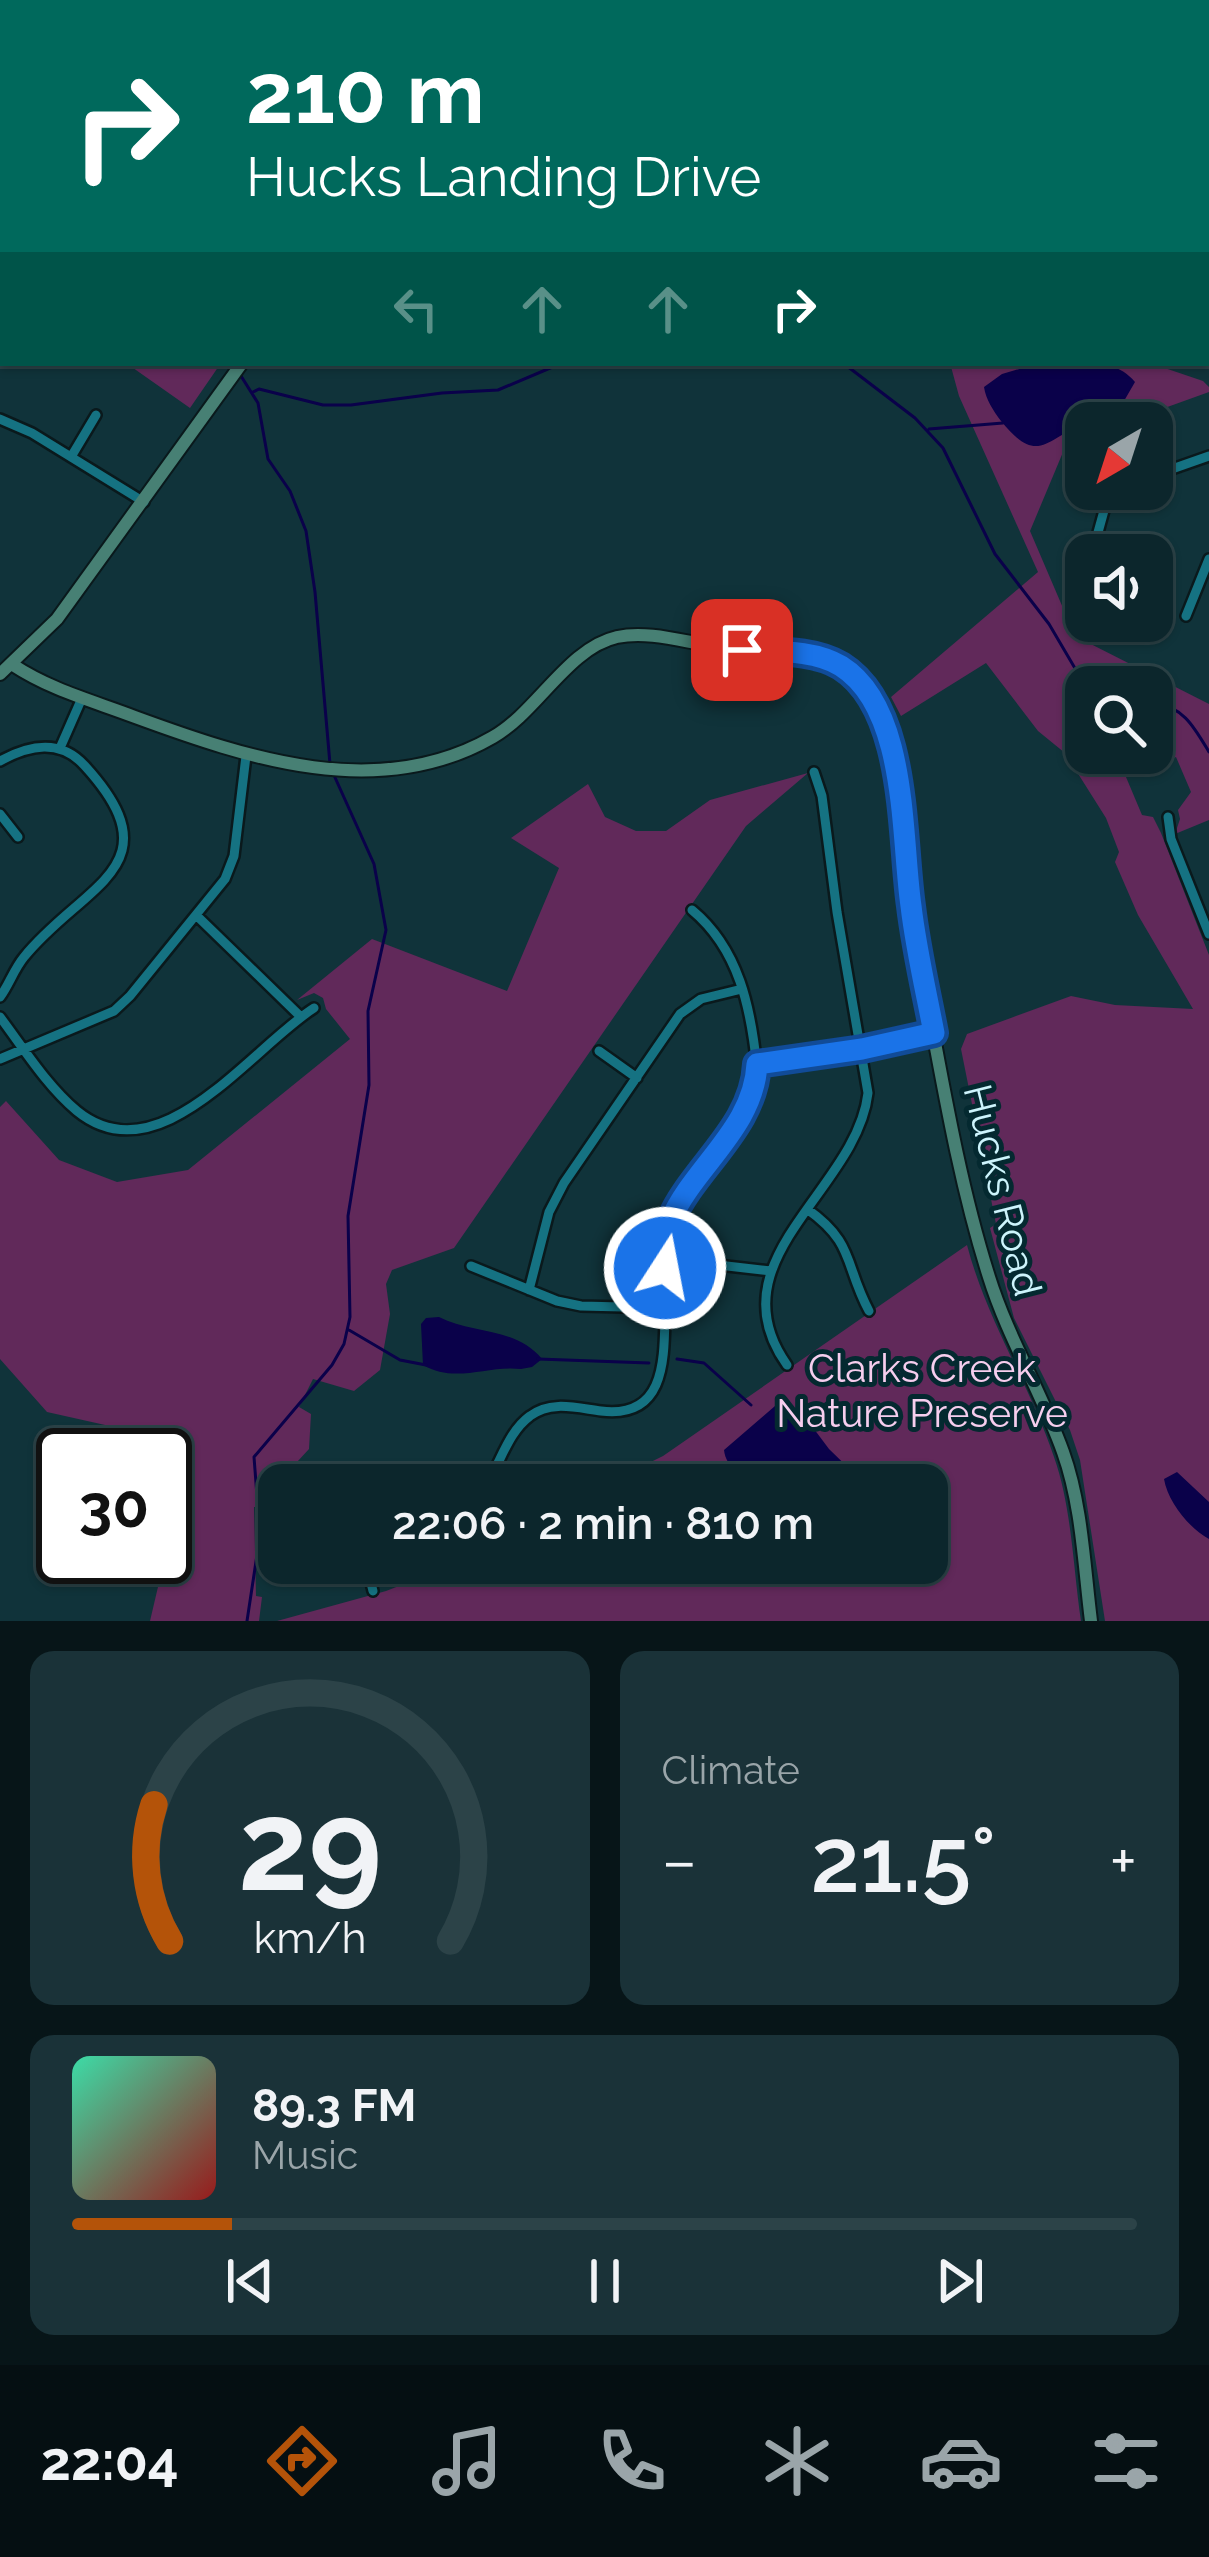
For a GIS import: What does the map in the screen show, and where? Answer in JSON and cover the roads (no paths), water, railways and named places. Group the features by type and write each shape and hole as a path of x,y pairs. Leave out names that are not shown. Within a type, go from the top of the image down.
{"main road":[{"path":"0,674 57,619 240,366"},
{"name":"Hucks Road","path":"13,665 42,684 246,756 338,770 415,764 480,744 521,718 582,655 620,637 648,635 807,655 836,663 865,688 892,751 912,914 934,1033 990,1279 1071,1480 1091,1621"}],"street":[{"path":"70,457 96,415"},
{"path":"0,419 32,433 144,502"},
{"path":"1173,469 1209,456"},
{"path":"1186,616 1209,559"},
{"path":"60,748 82,698"},
{"path":"0,760 22,749 60,748 83,763 120,811 126,830 124,849 111,872 22,959 0,998"},
{"path":"0,1059 114,1011 196,915 225,879 234,856 246,756"},
{"path":"787,1365 777,1351 767,1317 771,1270 853,1143 868,1093 822,796 814,772"},
{"path":"0,814 18,837"},
{"path":"1168,817 1209,934"},
{"path":"498,1464 512,1435 542,1408 629,1409 644,1401 662,1376 669,1221 742,1116 756,1084 757,1064 735,962 724,943 692,910"},
{"path":"196,915 301,1017"},
{"path":"530,1290 549,1212 563,1183 680,1014 692,1004 742,989"},
{"path":"0,1017 60,1096 82,1115 117,1130 136,1131 175,1120 314,1008"},
{"path":"757,1064 934,1033"},
{"path":"599,1051 637,1078"},
{"path":"807,1210 830,1225 846,1246 869,1311"},
{"path":"666,1258 771,1270"},
{"path":"471,1266 581,1306 665,1308"},
{"path":"371,1584 373,1591"}],"waterway":[{"path":"253,392 259,389 323,405 351,405 498,390 555,366"},
{"path":"847,366 915,418 943,448 995,554 1049,624 1074,666"},
{"path":"241,376 258,403 268,459 290,491 306,531 330,764"},
{"path":"929,429 1003,423"},
{"path":"1173,709 1209,752"},
{"path":"247,1621 260,1535 254,1457 332,1365 344,1344 350,1317 348,1216 369,1085 368,1011 386,930 374,864 333,773"},
{"path":"349,1330 400,1360 426,1365"},
{"path":"538,1359 649,1363"},
{"path":"677,1359 704,1363 751,1405"}],"park label":[{"name":"Clarks Creek Nature Preserve","path":"922,1390"}]}
